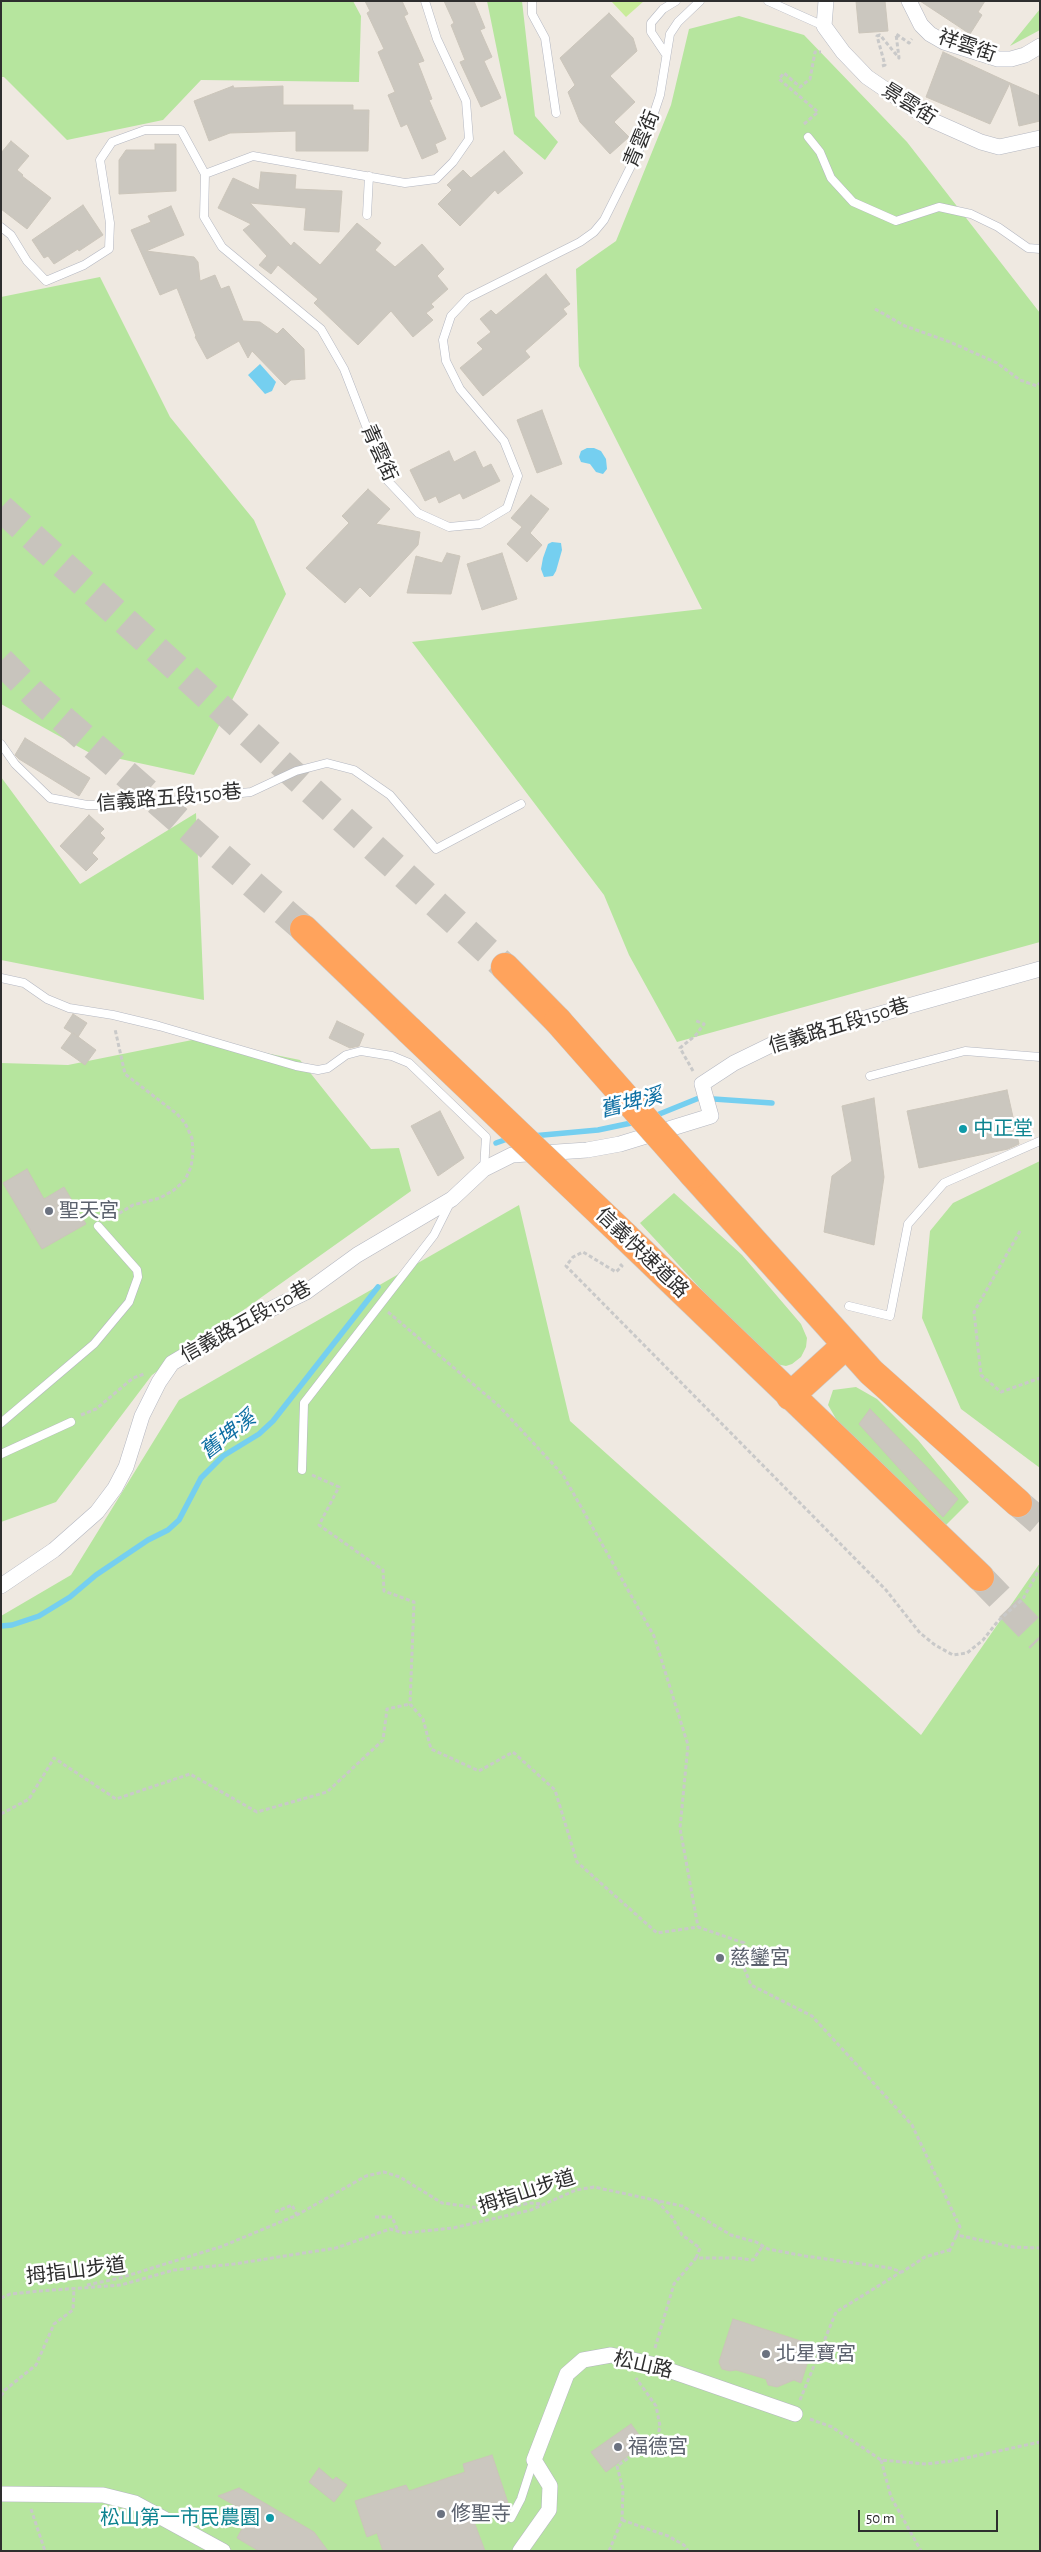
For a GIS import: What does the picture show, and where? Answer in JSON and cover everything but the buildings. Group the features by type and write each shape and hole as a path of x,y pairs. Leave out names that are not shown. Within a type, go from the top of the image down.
{"highway":[{"name":"信義快速道路","path":"304,929 410,1030 620,1248 790,1396 980,1577"},
{"path":"505,966 558,1021 871,1372 1018,1502"},
{"path":"790,1396 846,1345"}],"street":[{"path":"824,26 826,1"},
{"name":"祥雲街","path":"909,1 921,25 930,34 944,42 998,59 1011,59 1025,55 1040,46"},
{"name":"景雲街","path":"824,26 843,52 867,77 927,118 981,142 999,147 1040,138"},
{"name":"信義路五段150巷","path":"1,1586 54,1550 97,1512 115,1488 126,1467 142,1416 159,1382 172,1363 226,1331 306,1292 357,1255 452,1199 484,1169 512,1155 587,1150 620,1144 711,1116 702,1084 734,1063 792,1036 1040,969"},
{"name":"松山路","path":"534,2460 567,2374 583,2360 611,2355 651,2364 795,2414"},
{"path":"520,2551 549,2510 550,2486 534,2460"},
{"path":"1,2494 103,2495 135,2504 223,2551"}],"lane":[{"path":"205,174 253,156 405,183 436,180 453,162 469,139 466,100 437,39 425,1"},
{"path":"532,1 532,14 544,38 556,113"},
{"path":"665,53 651,32 651,23 663,10 676,1"},
{"name":"青雲街","path":"1,227 11,235 27,261 46,281 84,265 109,250 110,223 100,160 112,142 145,130 181,130 205,174 204,217 222,247 321,329 344,369 387,480 418,512 450,527 480,524 507,508 518,476 504,441 460,388 446,361 443,340 451,316 468,298 580,242 594,232 604,220 647,134 660,95 665,53 670,34 678,22 700,1"},
{"path":"768,1 824,26"},
{"path":"808,137 820,152 832,178 853,202 896,222 939,207 971,214 998,227 1028,248 1040,249"},
{"path":"367,214 369,176"},
{"name":"信義路五段150巷","path":"1,744 15,764 50,798 87,805 133,804 251,792 296,771 327,763 354,770 390,795 436,849 521,804"},
{"path":"1,978 24,984 47,999 69,1008 113,1015 159,1026 318,1070 328,1068 346,1055 361,1051 392,1056 409,1063 486,1137 484,1169"},
{"path":"870,1076 965,1052 1040,1057"},
{"path":"850,1306 890,1316 908,1224 944,1183 1040,1140"},
{"path":"302,1470 304,1403 434,1235 452,1199"},
{"path":"1,1423 94,1344 129,1302 138,1277 137,1270 98,1226"},
{"path":"1,1454 71,1422"},
{"path":"511,2518 521,2499 534,2460"}],"path":[{"path":"875,309 906,326 950,342 997,363 1020,380 1037,386 1040,383"},
{"path":"694,1020 704,1024 696,1035 680,1048 702,1084"},
{"path":"98,1226 133,1205 160,1198 174,1190 185,1180 191,1167 193,1154 192,1138 185,1123 177,1114 125,1074 115,1029"},
{"path":"1020,1231 974,1312 981,1375 1001,1392 1040,1378"},
{"path":"620,1248 622,1266 616,1272 583,1252 573,1257 566,1266 886,1590 920,1633 935,1645 953,1655 968,1652 983,1640 998,1621 1023,1599 1040,1568"},
{"path":"380,1305 499,1406 563,1475 654,1636 688,1746 680,1828 698,1927"},
{"path":"71,1422 86,1412 96,1409 133,1378 172,1363"},
{"path":"302,1470 339,1487 319,1525 383,1570 384,1591 414,1602 410,1704 423,1719 431,1749 479,1771 513,1752 556,1790 577,1862 657,1933 698,1927 744,1943 738,1960 742,1963 751,1985 812,2016 912,2125 960,2227 949,2252"},
{"path":"1,1814 29,1799 54,1758 116,1799 190,1774 256,1812 328,1792 383,1740 387,1709 410,1704"},
{"path":"1,2396 5,2390 36,2365 54,2324 73,2310 74,2288 120,2278 223,2246 297,2215 366,2176 384,2172 400,2177 442,2203 495,2210 530,2203 546,2204"},
{"name":"拇指山步道","path":"1,2298 10,2294 121,2285 166,2271 262,2260 336,2248 390,2230 424,2233 462,2227 546,2204 576,2190 594,2187 607,2188 628,2196 682,2206 730,2235 756,2242 762,2246 805,2256 890,2268 902,2272"},
{"path":"651,2364 674,2284 696,2258 700,2248 682,2235 672,2217 656,2201"},
{"path":"274,2212 292,2205 297,2215"},
{"path":"375,2217 392,2217 398,2232"},
{"path":"949,2252 956,2236 1013,2247 1040,2248"},
{"path":"696,2258 753,2260 762,2246"},
{"path":"949,2252 925,2257 836,2312 795,2414 832,2427 881,2460 926,2464 952,2462 1040,2442"},
{"path":"609,2551 622,2520 623,2488 617,2466 650,2443 658,2435 660,2426 656,2406 620,2357"},
{"path":"881,2460 891,2497 921,2551"},
{"path":"29,2494 32,2518 45,2551"},
{"path":"622,2520 668,2536 684,2545 688,2551"}],"green space":[{"path":"1,1 353,1 361,16 359,82 201,80 163,120 67,140 4,77 1,77"},
{"path":"487,1 522,1 535,116 558,142 545,160 514,134"},
{"path":"611,1 644,1 626,17"},
{"path":"1040,9 1040,30 1010,46"},
{"path":"739,16 804,35 907,142 1040,313 1040,942 677,1042 629,955 604,895 412,642 702,609 579,366 576,269 616,241 671,105 689,29"},
{"path":"100,277 170,417 254,520 286,594 194,775 88,752 1,704 1,297"},
{"path":"1,777 80,884 196,813 204,1000 1,960"},
{"path":"197,1039 300,1060 371,1149 399,1148 411,1191 152,1375 56,1502 1,1522 1,1063 68,1065"},
{"path":"1040,1161 1040,1468 961,1409 922,1318 930,1231 953,1203"},
{"path":"674,1193 742,1255 801,1324 807,1338 806,1347 801,1357 792,1364 786,1366 776,1364 760,1353 640,1223"},
{"path":"519,1205 570,1421 921,1735 1040,1563 1040,2551 1,2551 1,1616 71,1575 179,1400"},
{"path":"856,1387 877,1399 918,1440 969,1502 944,1527 839,1424 828,1405 833,1390"}],"water":[{"path":"260,364 276,382 272,391 265,394 248,375"},
{"path":"587,448 601,451 606,459 607,469 603,474 596,472 590,464 581,462 579,457 581,451"},
{"path":"552,542 561,543 562,550 553,576 544,577 541,569 543,558 548,544"}],"waterway":[{"name":"舊埤溪","path":"652,1117 699,1098 772,1103"},
{"name":"舊埤溪","path":"532,1136 598,1130 636,1122"},
{"name":"舊埤溪","path":"496,1143 510,1138"},
{"name":"舊埤溪","path":"1,1626 12,1625 39,1616 70,1597 96,1575 148,1540 168,1530 179,1520 201,1478 223,1456 259,1434 273,1421 378,1287"}],"tunnel":[{"path":"1,508 505,967"},
{"path":"1,661 34,694 304,929"},
{"path":"1018,1503 1040,1522"},
{"path":"980,1577 1040,1639"}],"place":[{"name":"中正堂","path":"963,1129"},
{"name":"聖天宮","path":"49,1211"},
{"name":"慈鑾宮","path":"720,1958"},
{"name":"北星寶宮","path":"766,2354"},
{"name":"福德宮","path":"618,2447"},
{"name":"修聖寺","path":"441,2514"},
{"name":"松山第一市民農園","path":"270,2518"}]}
